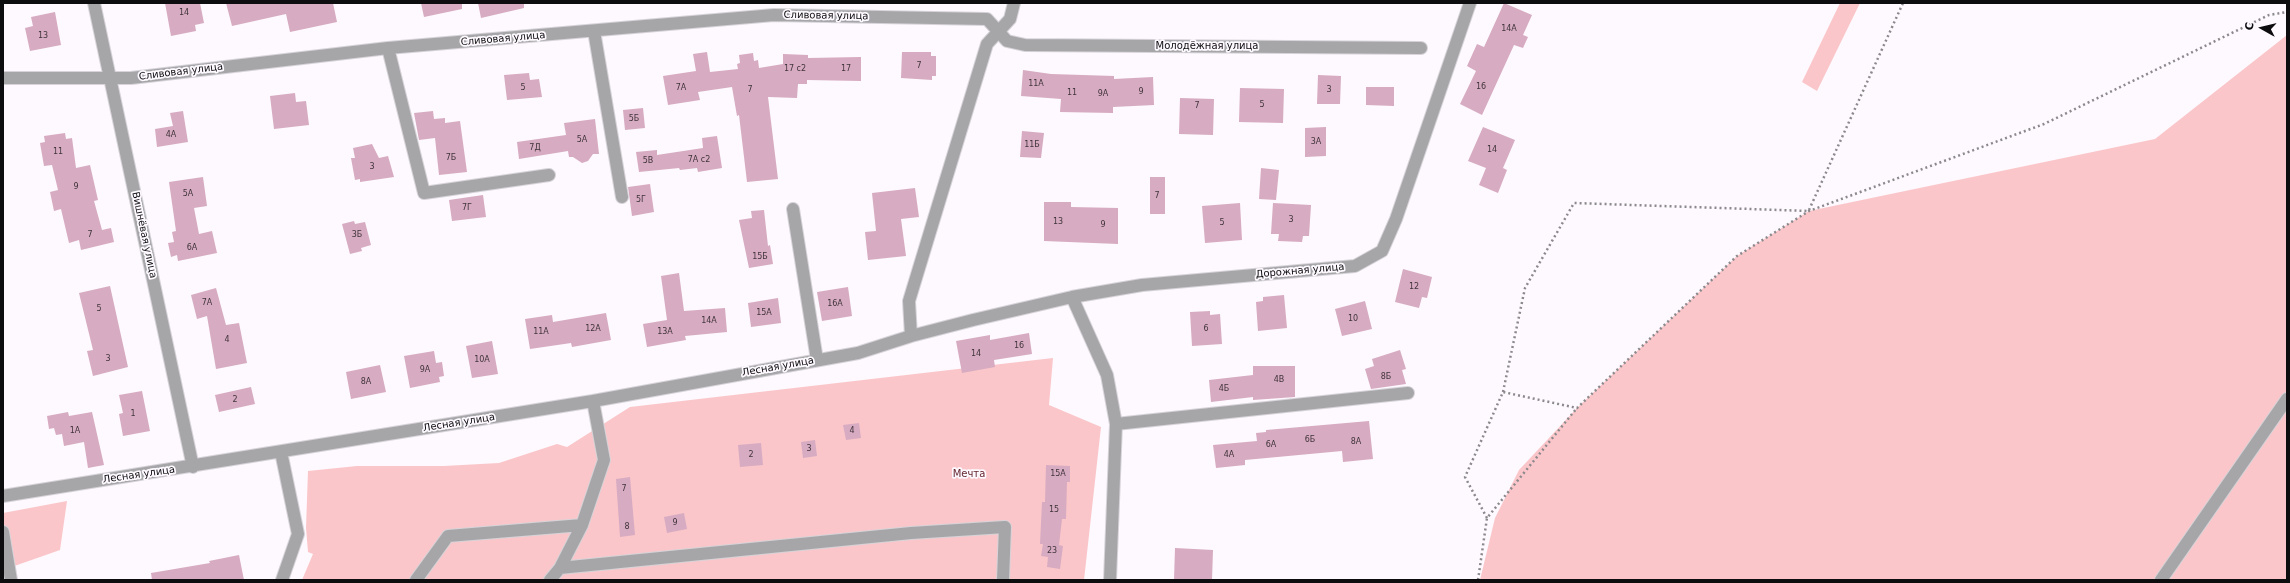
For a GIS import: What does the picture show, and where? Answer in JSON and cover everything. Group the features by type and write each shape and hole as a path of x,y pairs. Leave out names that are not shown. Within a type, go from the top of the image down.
{"street":[{"name":"Вишнёвая улица","path":"94,3 111,76 193,467"},
{"path":"911,336 910,301 987,44 1010,19 1014,3"},
{"name":"Дорожная улица","path":"911,336 1072,297 1142,284 1356,266 1382,251 1396,219 1470,3"},
{"name":"Сливовая улица","path":"3,78 111,76 131,78 388,48 774,15 987,19 998,31"},
{"path":"594,31 622,197"},
{"name":"Молодёжная улица","path":"998,31 1006,41 1024,45 1421,48"},
{"path":"388,48 424,193 549,175"},
{"path":"793,209 817,360"},
{"path":"1072,297 1108,375 1116,424 1110,580"},
{"name":"Лесная улица","path":"3,496 193,467 593,401 858,353 911,336"},
{"path":"1116,424 1408,393"},
{"path":"2161,580 2287,399"},
{"path":"550,580 560,568 582,525 604,460 593,401"},
{"path":"281,452 298,534 282,580"},
{"path":"416,580 448,536 582,525"},
{"path":"560,568 911,533 1005,527 1003,580"},
{"path":"3,532 11,580"}],"path":[{"path":"1809,211 1903,3"},
{"path":"1478,580 1487,518 1576,408 1737,256 1809,211 2044,124 2269,15 2287,12"},
{"path":"1487,518 1465,477 1503,392 1525,288 1574,203 1809,211"},
{"path":"1503,392 1576,408"}],"green space":[{"path":"1840,3 1860,3 1817,91 1802,82"},
{"path":"2287,35 2287,580 1480,580 1495,518 1519,470 1577,408 1737,256 1809,211 2155,139"},
{"name":"Мечта","path":"1053,358 1049,405 1101,427 1084,580 302,580 313,554 308,552 306,528 308,471 357,466 444,466 499,463 557,444 567,447 630,407"},
{"path":"67,501 60,550 3,570 3,513"}],"building":[{"path":"165,3 200,3 204,23 195,25 196,31 171,36"},
{"path":"226,3 333,3 337,22 290,32 286,14 232,26"},
{"path":"421,3 462,3 462,9 424,17"},
{"path":"478,3 524,3 524,8 481,18"},
{"path":"1504,3 1532,15 1523,35 1528,37 1523,48 1514,45 1482,115 1460,104 1476,71 1467,66 1477,44 1484,47"},
{"path":"55,12 61,45 30,51 25,28 33,26 31,17"},
{"path":"707,52 710,72 738,69 737,64 740,63 739,55 753,53 754,61 758,60 759,68 783,64 783,54 808,55 808,58 861,57 861,81 807,80 807,84 798,84 797,98 768,97 778,179 747,182 739,115 737,116 732,87 698,92 700,100 668,105 663,76 696,71 693,54"},
{"path":"902,52 931,52 931,56 936,56 936,76 932,76 932,80 901,78"},
{"path":"1023,70 1051,74 1114,76 1114,79 1153,77 1154,105 1113,107 1113,113 1060,112 1061,99 1021,96"},
{"path":"529,73 530,80 539,79 542,97 507,100 504,75"},
{"path":"1318,75 1341,76 1340,104 1317,104"},
{"path":"1366,87 1394,87 1394,106 1366,105"},
{"path":"1240,88 1284,89 1283,123 1239,122"},
{"path":"295,93 296,102 306,101 309,125 274,129 270,96"},
{"path":"1180,98 1214,99 1213,135 1179,134"},
{"path":"643,108 645,128 625,130 623,110"},
{"path":"183,111 188,142 157,147 155,129 173,126 170,113"},
{"path":"433,111 434,119 445,118 445,123 460,121 467,172 439,175 435,138 419,140 414,113"},
{"path":"595,119 599,154 593,154 588,161 582,163 573,157 569,157 568,151 519,159 517,142 566,135 564,123"},
{"path":"1326,127 1326,156 1305,157 1305,128"},
{"path":"1483,127 1515,140 1503,168 1507,170 1498,193 1479,185 1486,168 1468,161"},
{"path":"1022,131 1044,133 1041,158 1020,157"},
{"path":"65,133 66,139 72,138 76,168 90,165 98,200 94,201 102,230 111,228 114,242 81,250 79,240 69,243 61,209 54,211 50,192 58,190 52,165 44,166 40,143 45,142 44,136"},
{"path":"717,136 722,168 698,172 697,168 680,170 679,168 639,172 636,152 657,150 657,155 703,148 702,138"},
{"path":"372,144 379,158 388,156 394,177 360,182 360,179 355,180 351,158 355,158 353,148"},
{"path":"1261,168 1279,170 1276,200 1259,199"},
{"path":"203,177 207,206 194,208 199,234 212,231 217,253 178,261 177,255 171,257 168,243 174,242 172,232 176,231 169,182"},
{"path":"1150,177 1165,177 1165,214 1150,214"},
{"path":"650,184 654,212 632,216 628,187"},
{"path":"915,188 919,217 901,219 906,256 868,260 865,232 876,231 872,193"},
{"path":"483,195 486,217 452,221 449,200"},
{"path":"1044,202 1071,202 1071,207 1118,208 1118,244 1044,241"},
{"path":"1240,203 1242,240 1205,243 1202,206"},
{"path":"1273,203 1311,205 1309,236 1303,236 1302,242 1278,241 1279,234 1271,234"},
{"path":"764,210 768,246 770,245 773,264 749,268 739,220 752,218 751,211"},
{"path":"354,221 355,224 365,222 371,245 361,248 362,251 350,254 342,224"},
{"path":"1403,269 1432,277 1427,298 1422,297 1419,308 1395,302"},
{"path":"679,273 684,311 725,308 727,332 685,336 686,340 647,347 643,324 667,320 661,276"},
{"path":"110,286 128,367 93,376 87,351 93,350 79,293"},
{"path":"848,287 852,316 822,321 817,292"},
{"path":"216,288 226,325 239,323 247,363 216,369 207,316 197,319 191,295"},
{"path":"1284,295 1287,328 1258,331 1256,302 1263,301 1263,297"},
{"path":"778,298 781,323 751,327 748,303"},
{"path":"1365,301 1372,329 1342,336 1335,309"},
{"path":"1210,311 1210,315 1220,314 1222,344 1192,346 1190,312"},
{"path":"606,313 611,340 572,347 571,343 530,349 525,319 552,315 553,322"},
{"path":"1029,333 1032,354 994,360 995,367 962,373 956,341 990,335 990,340"},
{"path":"492,341 498,374 472,378 466,346"},
{"path":"1400,350 1406,369 1402,370 1406,384 1371,389 1365,369 1374,366 1372,359"},
{"path":"434,351 436,363 442,362 444,376 439,377 440,382 410,388 404,356"},
{"path":"380,365 386,392 351,399 346,372"},
{"path":"1253,366 1295,366 1295,397 1253,400 1253,397 1211,402 1209,380 1253,375"},
{"path":"251,387 255,404 219,412 215,395"},
{"path":"142,391 150,431 123,436 119,414 123,413 119,395"},
{"path":"68,412 69,416 92,412 104,465 88,468 84,442 64,446 62,434 56,435 54,428 49,429 47,416"},
{"path":"1369,421 1373,459 1343,462 1342,451 1245,460 1245,465 1216,468 1213,445 1257,441 1256,433 1266,432 1266,430"},
{"path":"859,423 861,438 846,440 843,425"},
{"path":"815,440 817,456 803,458 801,442"},
{"path":"761,443 763,465 740,467 738,445"},
{"path":"1046,465 1070,466 1070,482 1067,482 1066,519 1062,519 1059,545 1063,546 1060,569 1047,567 1048,557 1041,556 1043,544 1040,544 1042,502 1045,502"},
{"path":"630,477 635,535 620,537 616,479"},
{"path":"684,513 687,529 667,533 664,517"},
{"path":"1175,548 1213,550 1212,580 1174,580"},
{"path":"239,555 244,580 152,580 151,573 210,563 209,561"}]}
